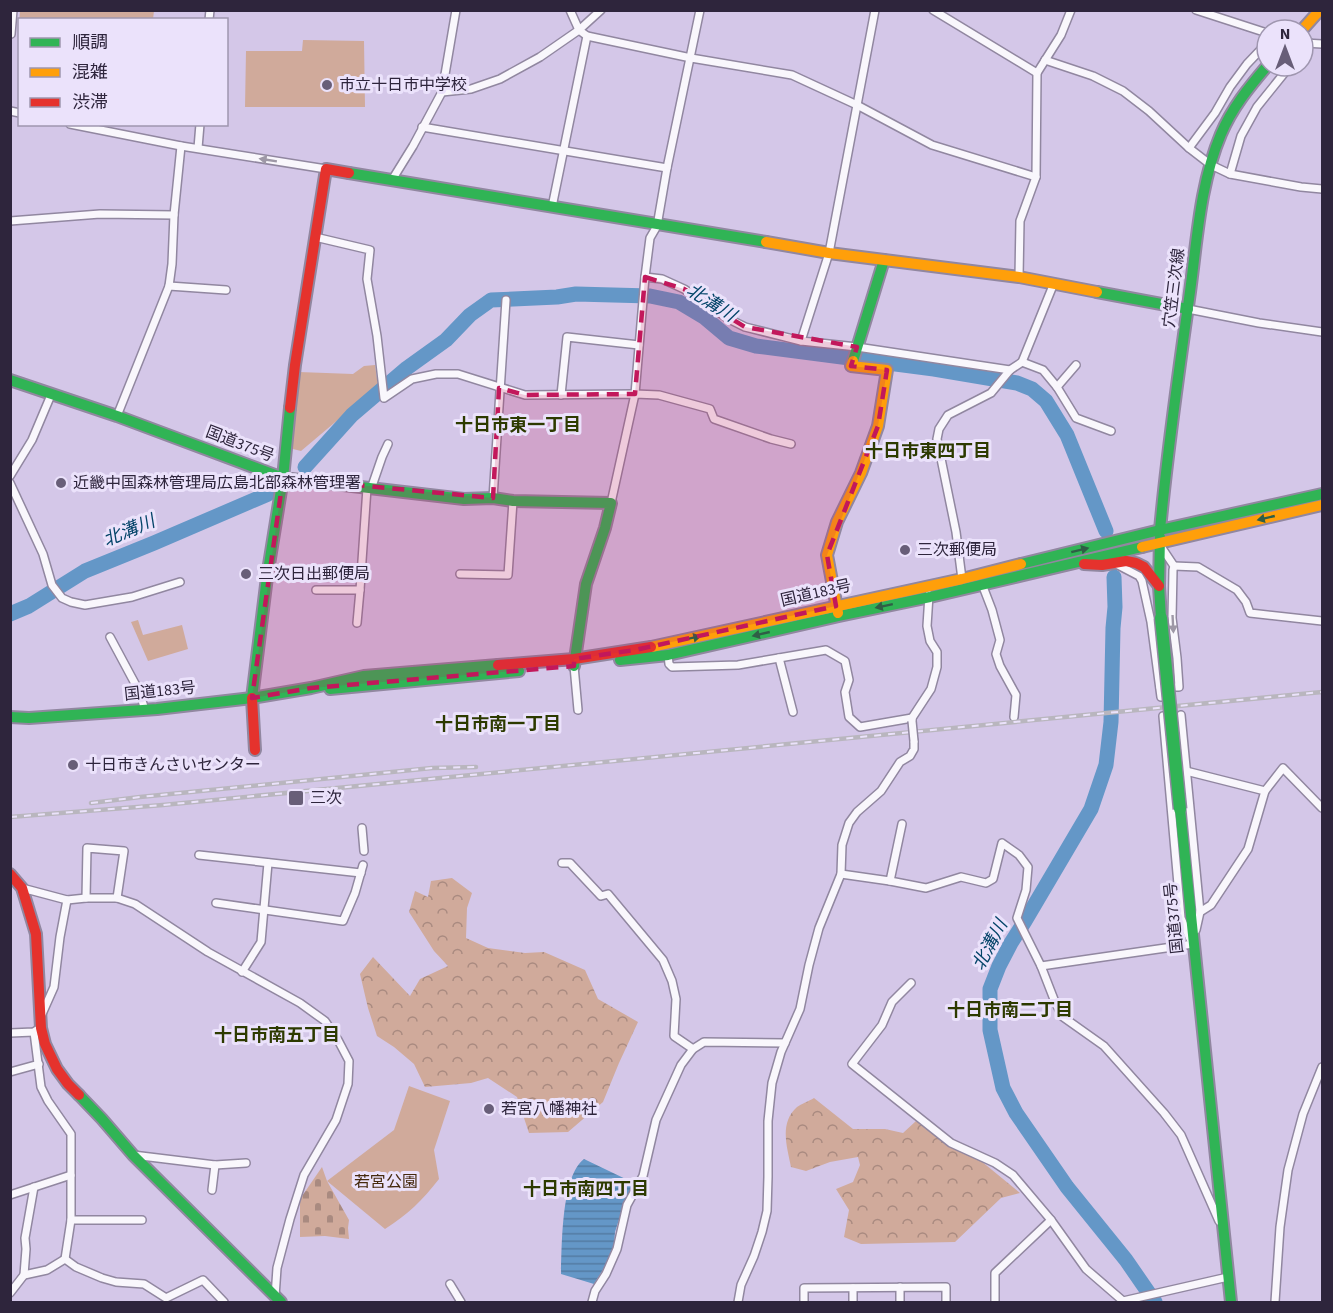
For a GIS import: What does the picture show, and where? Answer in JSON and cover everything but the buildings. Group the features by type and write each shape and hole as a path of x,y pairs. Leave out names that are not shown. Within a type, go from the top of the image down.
{"main road":[{"name":"穴笠三次線","path":"1160,530 1165,476 1203,197 1222,131 1245,90 1256,78"},
{"path":"574,662 586,584 611,503 464,499 283,478 295,365 326,169 829,253 1019,277 1188,309"},
{"path":"838,611 826,560 827,555 837,522 861,473 878,426 887,370 851,366 884,260"},
{"name":"国道375号","path":"10,380 117,416 283,478 267,577 252,698 255,750"},
{"name":"国道183号","path":"928,592 962,579 1160,530 1323,494"},
{"name":"国道183号","path":"574,662 928,592 982,584 1323,505"},
{"name":"国道375号","path":"1160,530 1161,618 1231,1302"},
{"path":"1071,564 1102,565 1126,561 1136,563 1144,567 1159,586"},
{"name":"国道183号","path":"10,717 29,718 145,710 252,698 364,676 668,655 838,611"},
{"path":"10,874 22,888 36,934 38,1026 57,1069 133,1155 278,1300"}],"street":[{"path":"11,34 13,10"},
{"path":"570,10 579,30 587,36 691,58 792,75 857,105 932,145 1036,177"},
{"path":"442,92 471,89 500,79 540,57 579,30 602,10"},
{"path":"611,503 635,393 650,238 657,226 700,10"},
{"path":"801,341 829,253 875,10"},
{"path":"933,10 1037,73"},
{"path":"1019,277 1020,220 1036,177 1037,73 1061,35 1071,10"},
{"path":"1196,10 1255,29"},
{"path":"392,180 442,92 453,11"},
{"path":"552,207 587,36"},
{"path":"1190,148 1230,87 1255,56"},
{"path":"1045,60 1093,76 1123,91 1211,165 1230,174 1323,189"},
{"path":"1230,174 1241,136 1257,107 1280,78"},
{"path":"80,126 181,146 326,169"},
{"path":"198,148 200,126"},
{"path":"422,127 667,168"},
{"path":"117,416 169,286 181,146"},
{"path":"10,221 100,214 174,215"},
{"path":"315,237 370,250 367,279 377,336 384,398 412,379 436,374 458,374 525,395 635,393 659,395 710,409 714,418 791,444"},
{"path":"645,277 662,279 684,289 745,327 801,341 1010,370"},
{"path":"962,579 956,532 938,439 939,429 948,415 991,393 1010,370 1022,362 1054,283"},
{"path":"169,286 226,290"},
{"path":"493,498 506,300"},
{"path":"1188,309 1259,323 1323,332"},
{"path":"561,395 567,337 639,345"},
{"path":"1022,362 1043,370 1057,387 1076,418 1111,431"},
{"path":"1057,387 1076,365"},
{"path":"10,476 32,440 51,394"},
{"path":"357,623 369,489 388,444"},
{"path":"10,483 43,554 56,591 62,598 85,605 132,597 180,582"},
{"path":"460,574 508,575 513,501"},
{"path":"1159,543 1174,566 1172,618 1179,687 1160,687"},
{"path":"1114,563 1139,576 1142,581 1151,622 1161,697"},
{"path":"1174,566 1198,567 1237,590 1246,602 1250,613 1323,621"},
{"path":"982,584 1000,640 996,654 1016,695 1014,717"},
{"path":"316,590 360,590"},
{"path":"738,1302 741,1285 762,1232 766,1211 768,1121 772,1083 785,1043 800,1009 819,928 841,874 842,845 849,823 857,812 881,791 900,762 910,756 914,749 912,720 931,689 937,667 937,652 930,641 927,626 928,592"},
{"path":"110,637 139,690 145,710"},
{"path":"668,655 669,664 672,667 738,665 826,650 845,661 849,680 845,692 849,717 860,727 912,720"},
{"path":"778,658 793,712"},
{"path":"574,662 578,710"},
{"path":"1181,715 1200,912 1193,944"},
{"path":"1163,716 1181,918 1193,944"},
{"path":"1200,912 1211,905 1248,849 1265,790 1283,768 1323,808"},
{"path":"1186,771 1265,790"},
{"path":"890,881 902,824"},
{"path":"362,828 364,851"},
{"path":"841,874 926,888 961,877 986,883 993,879 1002,843 1018,855 1028,867 1026,890 1017,918 1063,1017 1104,1046 1181,1135 1222,1229"},
{"path":"86,898 87,848 124,851 117,898"},
{"path":"199,855 361,873"},
{"path":"242,972 261,942 268,863"},
{"path":"562,863 570,864 601,896 608,894 663,960 672,981 676,999 674,1036 693,1049"},
{"path":"216,903 343,921 356,893 363,865"},
{"path":"22,888 67,900 117,898 135,904 208,952 300,1003 325,1021 349,1061 348,1084 336,1120 304,1175 277,1268 278,1300"},
{"path":"24,1275 47,1270 65,1259 71,1220 71,1134 41,1087 38,1026 54,987 67,900"},
{"path":"1041,966 1193,944"},
{"path":"911,983 892,1002 882,1025 852,1064 951,1143 995,1163 1013,1175 1051,1220 1086,1269 1124,1301 1228,1277"},
{"path":"10,1033 38,1026"},
{"path":"592,1302 595,1291 606,1274 617,1249 627,1205 643,1176 657,1120 681,1065 693,1049 704,1042 785,1043"},
{"path":"10,1072 39,1064"},
{"path":"1275,1302 1280,1227 1288,1170 1303,1114 1323,1067"},
{"path":"133,1155 215,1165 246,1163"},
{"path":"212,1190 215,1165"},
{"path":"10,1195 71,1175"},
{"path":"10,1293 24,1275 25,1238 34,1187"},
{"path":"71,1220 142,1220"},
{"path":"995,1302 995,1273 1051,1220"},
{"path":"65,1259 76,1267 102,1278 116,1282 144,1284 166,1299 203,1280 224,1302"},
{"path":"450,1284 461,1302"},
{"path":"900,1287 900,1302"},
{"path":"804,1302 804,1288 900,1287 946,1287 946,1302"},
{"path":"853,1288 853,1302"}],"highlighted area":[{"path":"645,277 684,289 745,327 857,347 851,366 887,370 878,426 827,555 836,606 635,650 574,659 574,666 311,688 252,698 283,478 493,498 499,388 525,395 635,394"}],"green space":[{"path":"154,10 153,18 19,18 20,11"},
{"path":"303,40 364,41 365,107 245,107 246,51 302,51"},
{"path":"375,365 378,386 301,451 289,448 299,372 353,374 364,366"},
{"path":"138,620 143,635 182,625 188,649 148,661 131,622"},
{"path":"452,878 472,893 467,908 466,938 488,948 525,953 544,952 585,970 598,999 638,1022 603,1102 568,1132 529,1133 517,1097 488,1078 471,1083 425,1087 414,1064 377,1036 360,974 373,957 410,996 420,979 448,966 434,951 409,912 415,891 428,897 431,881"},
{"name":"若宮公園","path":"409,1086 450,1101 434,1150 439,1179 414,1207 385,1229 327,1181 394,1130"},
{"path":"814,1098 853,1129 885,1129 903,1133 916,1121 975,1156 1020,1193 1001,1198 955,1242 861,1244 844,1237 849,1210 836,1189 853,1182 860,1165 858,1157 830,1162 806,1171 791,1167 786,1136 788,1120 797,1107"},
{"path":"322,1167 327,1181 349,1220 349,1239 325,1236 300,1237 300,1199"}],"water":[{"path":"584,1159 634,1183 615,1232 614,1246 594,1284 561,1274 567,1196 576,1168"}],"waterway":[{"name":"北溝川","path":"305,467 352,415 407,368 446,340 470,315 491,300 576,294 650,296 679,302 704,317 729,338 756,346 934,369 1017,383 1032,389 1046,401 1067,435 1106,531"},
{"name":"北溝川","path":"10,614 29,606 85,571 268,494"},
{"name":"北溝川","path":"1114,577 1111,722 1106,765 1091,809 999,966 990,989 990,1030 1003,1088 1016,1113 1067,1187 1126,1260 1155,1302"}],"railway":[{"path":"10,817 163,805 1322,692"},
{"path":"91,803 432,768 476,767"}],"traffic: fast":[{"path":"1160,530 1169,443 1203,195 1221,134 1230,115 1257,78"},
{"path":"349,173 766,242"},
{"path":"853,361 884,260"},
{"path":"1097,292 1188,309"},
{"path":"10,380 117,416 283,478 267,577 252,698"},
{"path":"290,408 283,478 464,499 611,503 586,584 574,666"},
{"path":"1021,564 1322,494"},
{"path":"1160,537 1161,618"},
{"path":"620,660 668,655 1142,547"},
{"path":"1161,618 1180,809"},
{"path":"10,717 29,718 157,709 252,698 364,676 498,665"},
{"path":"330,689 519,671"},
{"path":"1180,809 1231,1302"},
{"path":"79,1095 133,1155 281,1302"}],"traffic: slow":[{"path":"1313,18 1320,10"},
{"path":"766,242 829,253 1019,277 1097,292"},
{"path":"838,613 827,555 837,522 861,473 878,426 887,370 851,366 853,361"},
{"path":"1142,547 1322,505"},
{"path":"651,647 1021,564"}],"traffic: jam":[{"path":"290,408 326,169 349,173"},
{"path":"1084,564 1102,565 1126,561 1136,563 1144,567 1159,586"},
{"path":"498,665 574,659 651,647"},
{"path":"252,698 255,750"},
{"path":"10,874 22,888 36,934 41,1028 45,1044 57,1069 79,1095"}],"place":[{"name":"市立十日市中学校","path":"327,85"},
{"name":"近畿中国森林管理局広島北部森林管理署","path":"61,483"},
{"name":"三次郵便局","path":"905,550"},
{"name":"三次日出郵便局","path":"246,574"},
{"name":"十日市きんさいセンター","path":"73,765"},
{"name":"三次","path":"296,798"},
{"name":"若宮八幡神社","path":"489,1109"}],"district":[{"name":"十日市東一丁目","path":"518,425"},
{"name":"十日市東四丁目","path":"928,451"},
{"name":"十日市南一丁目","path":"498,724"},
{"name":"十日市南二丁目","path":"1010,1010"},
{"name":"十日市南五丁目","path":"277,1035"},
{"name":"十日市南四丁目","path":"586,1189"}]}
